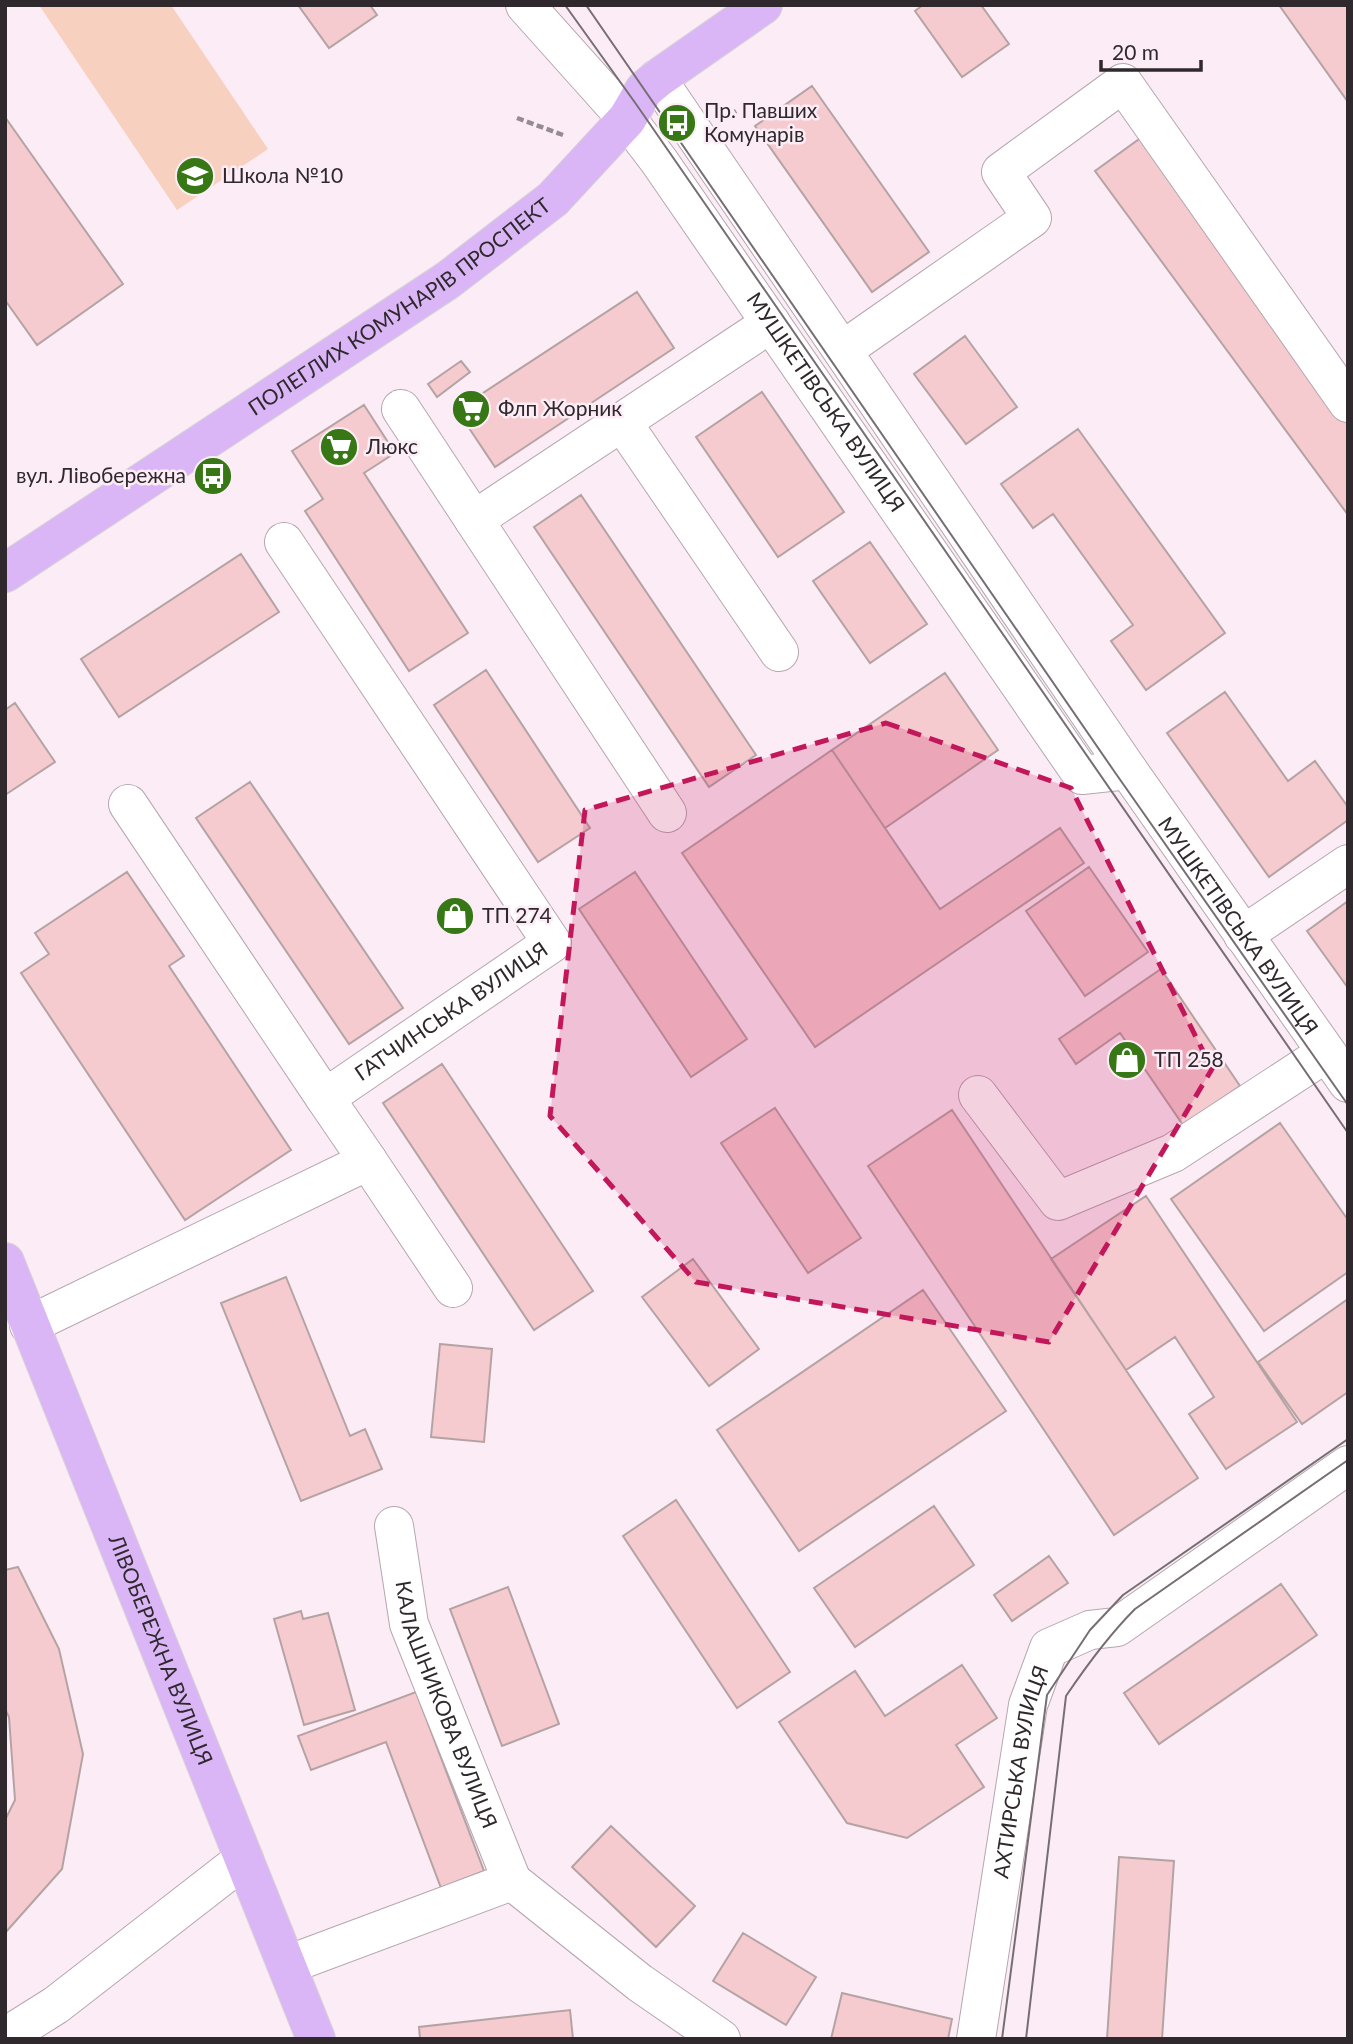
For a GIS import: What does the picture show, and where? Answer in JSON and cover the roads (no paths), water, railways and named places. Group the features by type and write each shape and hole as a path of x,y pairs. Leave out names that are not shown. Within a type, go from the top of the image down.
{"main road":[{"name":"ПОЛЕГЛИХ КОМУНАРІВ ПРОСПЕКТ","path":"5,573 448,280 552,199 627,119 644,90 763,5"},
{"name":"ЛІВОБЕРЕЖНА ВУЛИЦЯ","path":"5,1262 316,2039"}],"street":[{"name":"МУШКЕТІВСЬКА ВУЛИЦЯ","path":"525,5 627,119 659,161 1082,775 1128,770"},
{"name":"МУШКЕТІВСЬКА ВУЛИЦЯ","path":"657,79 1128,770 1337,1068"},
{"path":"843,350 1032,218 1001,172 1123,83 1348,403"},
{"path":"474,520 771,323"},
{"path":"401,409 667,813"},
{"path":"622,422 779,652"},
{"name":"ГАТЧИНСЬКА ВУЛИЦЯ","path":"284,542 552,943 325,1098"},
{"path":"128,804 453,1289"},
{"path":"1243,935 1348,863"},
{"path":"978,1095 1058,1201 1173,1153 1337,1068"},
{"path":"29,1325 368,1161"},
{"name":"АХТИРСЬКА ВУЛИЦЯ","path":"976,2039 1028,1705 1049,1648 1090,1630 1117,1627 1348,1465"},
{"name":"КАЛАШНИКОВА ВУЛИЦЯ","path":"394,1526 409,1625 512,1881 640,1983 720,2039"},
{"path":"5,2037 56,2005 244,1859"},
{"path":"287,1965 512,1881"}],"tram line":[{"path":"565,5 1348,1133"},
{"path":"586,5 1114,771 1348,1105"},
{"path":"1002,2039 1047,1695 1090,1630 1123,1595 1348,1439"},
{"path":"1026,2039 1066,1696 1098,1651 1135,1609 1348,1460"}],"place":[{"name":"Пр. Павших Комунарiв","path":"677,123"},
{"name":"Школа №10","path":"195,176"},
{"name":"Флп Жорник","path":"471,409"},
{"name":"Люкс","path":"339,447"},
{"name":"вул. Лівобережна","path":"213,476"},
{"name":"ТП 274","path":"455,916"},
{"name":"ТП 258","path":"1127,1060"}]}
